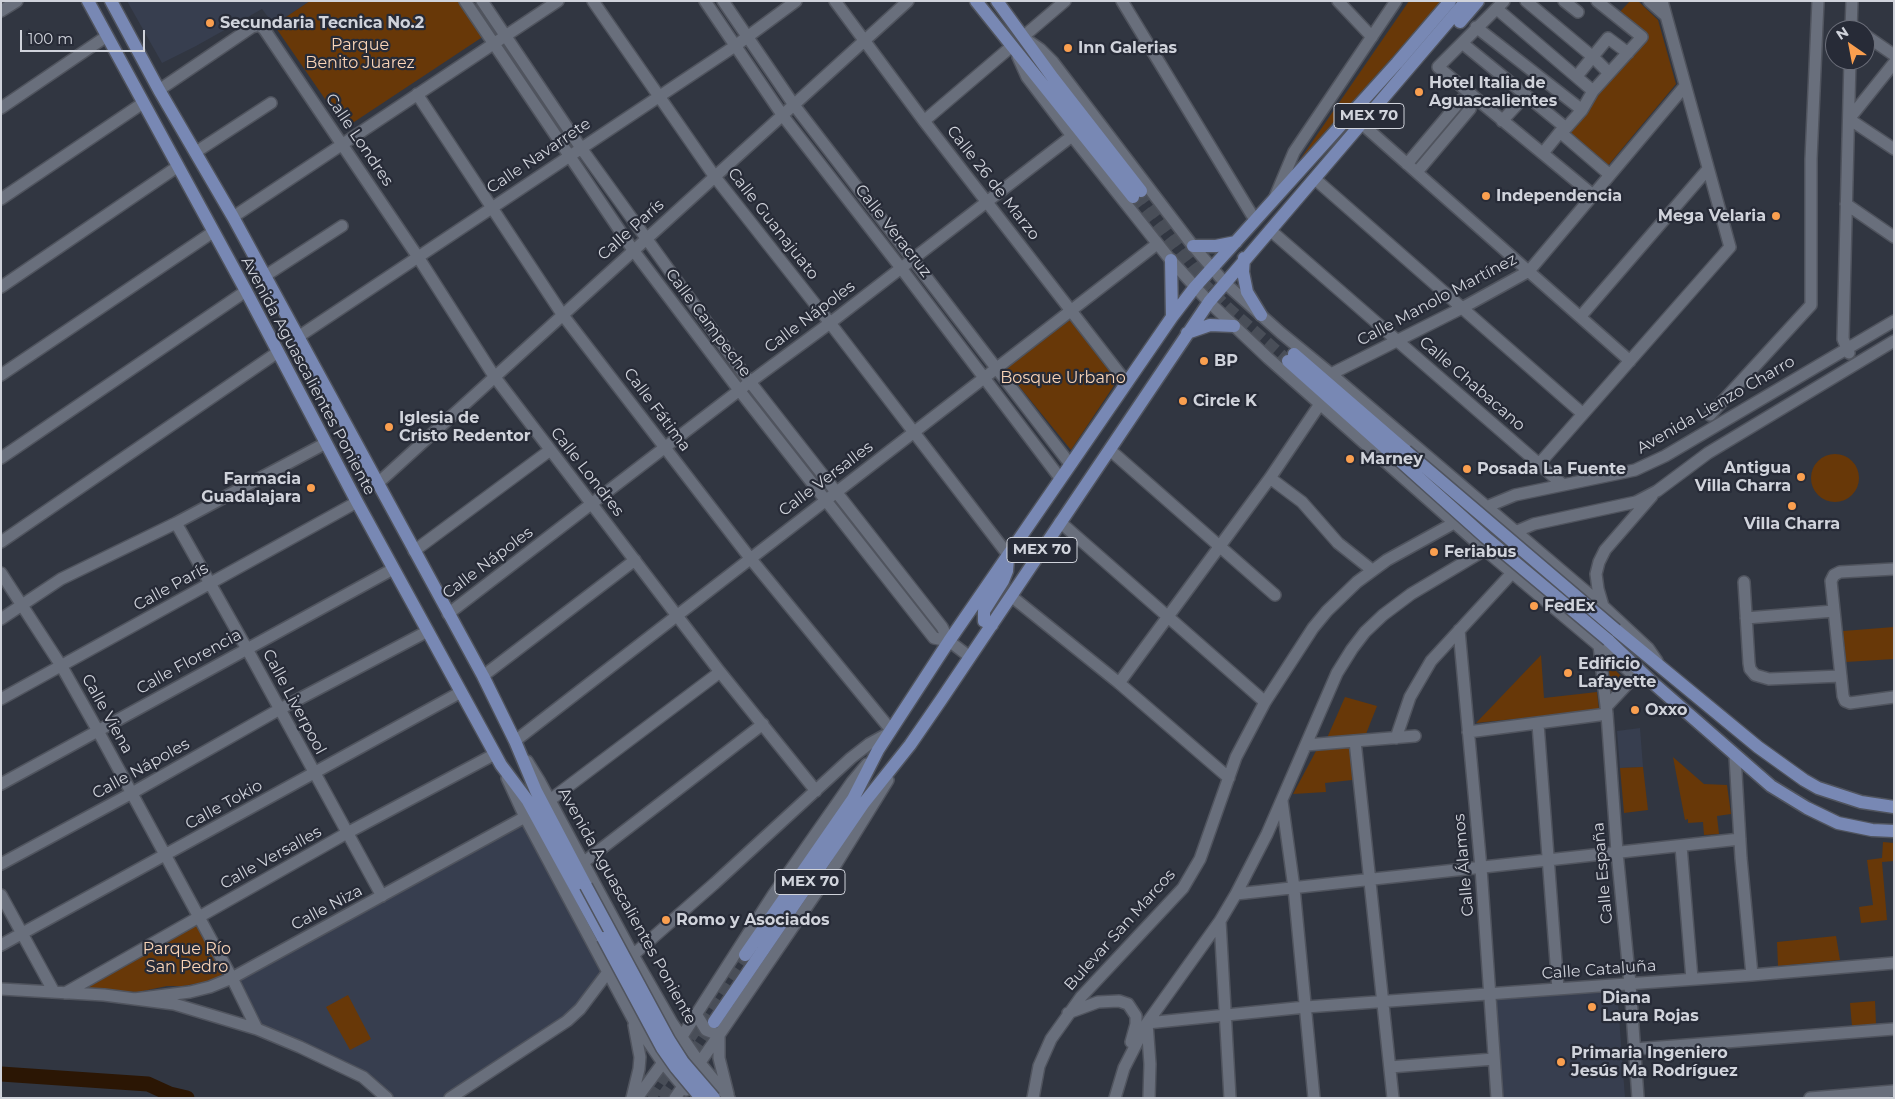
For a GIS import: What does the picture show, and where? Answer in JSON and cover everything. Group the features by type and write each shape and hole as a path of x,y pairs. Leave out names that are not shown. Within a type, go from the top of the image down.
{"main road":[{"name":"Avenida Aguascalientes Poniente","path":"88,1 246,291 393,569 498,759 528,801 662,1048 701,1098"},
{"name":"Avenida Aguascalientes Poniente","path":"110,1 233,217 483,676 517,746 536,791 670,1040 683,1062 715,1098"},
{"path":"976,1 1014,49 1137,194 997,1"},
{"name":"MEX 70","path":"745,955 853,799 878,750 949,641 1172,317 1211,268 1397,63 1450,1"},
{"name":"MEX 70","path":"714,1022 863,804 910,745 1209,302 1244,258 1315,179 1466,1"},
{"path":"1401,79 1431,55 1478,1"},
{"path":"1193,246 1216,246 1236,242"},
{"path":"1244,258 1243,272 1246,292 1261,315"},
{"path":"1170,260 1172,317"},
{"path":"1187,333 1210,325 1234,326"},
{"path":"1291,358 1608,638 1652,682 1734,756 1771,786 1807,808 1838,823 1872,830 1894,831"},
{"path":"992,625 984,621 984,611 1006,576 1009,556"},
{"path":"1608,638 1659,664 1758,747 1804,780 1818,788 1862,802 1894,807"}],"street":[{"path":"1,11 17,1"},
{"name":"Calle Campeche","path":"466,1 568,156 633,250 739,390 934,638 949,641 970,657"},
{"name":"Calle Campeche","path":"482,1 581,148 750,382 942,627 949,641"},
{"path":"233,217 558,1"},
{"name":"Calle Guanajuato","path":"593,1 714,177 830,323 1009,556"},
{"name":"Calle Veracruz","path":"705,1 783,116 1060,478"},
{"name":"Calle Veracruz","path":"723,1 794,105 1070,464"},
{"name":"Calle Navarrete","path":"298,337 747,38 796,1"},
{"name":"Calle 26 de Marzo","path":"835,1 924,121 1127,383"},
{"name":"Calle París","path":"377,484 908,1"},
{"path":"1064,1 1025,38 1053,62 1211,268 1261,315 1604,606 1648,648 1659,664"},
{"path":"1122,1 1255,220"},
{"path":"1338,1 1372,37"},
{"path":"1275,198 1294,152 1396,1"},
{"path":"1526,1 1592,56 1609,73"},
{"path":"1564,1 1578,12"},
{"path":"1543,153 1582,110 1593,91 1642,37 1597,1"},
{"path":"1650,1 1666,16"},
{"path":"1539,464 1730,247 1662,1"},
{"path":"1710,415 1811,305 1811,159 1818,1"},
{"path":"1852,1 1853,20"},
{"path":"1593,91 1500,5 1476,27 1438,68 1593,195"},
{"name":"Calle Londres","path":"159,90 252,27 259,25 264,29 418,257 494,376 549,451 720,672 816,791"},
{"path":"1476,27 1582,110"},
{"path":"1,108 107,36"},
{"path":"1576,76 1608,38 1628,53"},
{"path":"1462,43 1526,95 1610,175"},
{"path":"1848,119 1893,59 1875,44"},
{"path":"924,121 1014,49 1027,77 1072,136 1170,260 1209,302 1484,550 1532,588 1608,638 1636,676 1652,682"},
{"path":"1850,70 1843,339 1846,348 1856,363"},
{"name":"Calle Manolo Martínez","path":"1331,374 1462,308 1529,271 1685,86"},
{"name":"Calle Fátima","path":"417,94 562,314 750,558 890,732"},
{"path":"1502,121 1526,95"},
{"path":"1408,164 1461,100 1468,100 1471,106 1470,109 1417,172"},
{"path":"1,199 143,103"},
{"path":"196,152 271,103"},
{"path":"1848,119 1894,148"},
{"path":"1362,124 1630,361"},
{"name":"Calle Nápoles","path":"448,614 1072,136"},
{"path":"1,286 177,167"},
{"path":"1581,316 1708,169"},
{"path":"1315,179 1583,414"},
{"path":"1846,204 1894,237"},
{"path":"265,276 342,226"},
{"name":"Calle Chabacano","path":"1270,230 1562,484"},
{"path":"1,375 213,232"},
{"name":"Calle Versalles","path":"517,746 676,615 1158,244"},
{"path":"1,458 246,291"},
{"name":"Avenida Lienzo Charro","path":"1486,507 1515,495 1635,470 1665,456 1894,321"},
{"path":"1124,1068 1147,1023 1220,922 1236,894 1267,834 1337,673 1365,632 1383,615 1411,594 1515,532 1534,524 1636,502 1657,491 1708,453 1894,341"},
{"path":"1,542 278,352"},
{"path":"1119,683 1270,478 1320,404"},
{"path":"1,619 62,579 176,523 326,442"},
{"path":"1110,450 1275,595"},
{"path":"414,551 549,451"},
{"path":"1270,478 1302,502 1338,543 1372,570"},
{"path":"1439,509 1444,510 1458,503 1462,486"},
{"path":"1604,606 1598,589 1596,574 1599,562 1605,550 1657,491"},
{"name":"Calle París","path":"1,699 357,502"},
{"name":"Bulevar San Marcos","path":"1032,1098 1039,1066 1050,1039 1068,1013 1080,997 1183,888 1200,859 1236,757 1265,702 1322,616 1372,570 1486,507"},
{"path":"1060,522 1265,702"},
{"name":"Calle Liverpool","path":"176,523 382,896"},
{"path":"483,676 634,560"},
{"path":"1532,588 1531,579 1534,571 1544,564 1551,563"},
{"name":"Calle Florencia","path":"1,784 393,569"},
{"path":"1893,570 1840,572 1834,575 1832,581 1845,701 1850,703 1894,697"},
{"path":"1396,738 1410,697 1430,661 1512,573"},
{"name":"Calle Viena","path":"1,574 62,666 232,978 257,1029"},
{"path":"1744,582 1749,663 1750,669 1755,675 1769,679 1841,676"},
{"path":"1011,596 1119,683 1229,778"},
{"path":"1746,618 1834,611"},
{"name":"Calle Álamos","path":"1459,630 1481,868 1497,1098"},
{"name":"Calle Nápoles","path":"1,864 280,710 428,631"},
{"name":"Calle España","path":"1608,638 1607,711 1638,1098"},
{"path":"550,800 720,672"},
{"path":"1468,732 1538,724 1607,711 1636,676"},
{"name":"Calle Tokio","path":"1,945 166,856 461,692"},
{"path":"584,862 763,724"},
{"path":"1538,724 1558,989"},
{"path":"633,955 715,883 851,758 869,744 890,732"},
{"path":"1306,745 1415,736"},
{"path":"1355,741 1393,1098"},
{"name":"MEX 70","path":"674,1098 836,864 910,745"},
{"name":"Avenida Aguascalientes Poniente","path":"517,746 533,769 633,955 681,1038 728,1098"},
{"name":"MEX 70","path":"638,1098 681,1038 774,895 852,782 878,750"},
{"path":"1734,756 1752,975"},
{"name":"Calle Versalles","path":"59,992 199,917 347,833 498,759"},
{"name":"Avenida Aguascalientes Poniente","path":"498,759 525,817 634,1020 663,1063 693,1098"},
{"path":"1282,801 1294,888 1314,1098"},
{"name":"Calle Niza","path":"134,999 190,992 210,987 232,978 525,817"},
{"path":"1236,894 1740,839"},
{"path":"1681,846 1692,979"},
{"path":"1,895 59,992"},
{"path":"1220,922 1230,1098"},
{"name":"Calle Cataluña","path":"1147,1023 1306,1007 1894,963"},
{"path":"450,1098 567,1020 580,1009 608,972"},
{"path":"621,996 638,992 648,982"},
{"path":"1,989 104,995 174,1004 257,1029 318,1054 363,1077 387,1098"},
{"path":"1068,1013 1098,1002 1119,1000 1128,1004 1136,1016 1136,1024 1115,1098"},
{"path":"696,1014 706,1030 719,1035 719,1058 728,1098 720,1096 715,1098"},
{"path":"632,1098 640,1058 634,1020"},
{"path":"1147,1023 1150,1064 1149,1098"},
{"path":"1635,1049 1894,1028"},
{"path":"1390,1067 1494,1060"},
{"path":"1810,1098 1894,1091"}],"shaded area":[{"path":"127,1 310,1 274,25 262,9 162,63"},
{"path":"1640,728 1643,767 1620,768 1617,731"},
{"path":"525,817 608,972 580,1009 451,1098 387,1098 379,1090 257,1029 232,978"},
{"name":"Primaria Ingeniero Jesús Ma Rodríguez","path":"1617,989 1625,1098 1503,1098 1496,999"}],"green space":[{"name":"Parque Benito Juarez","path":"310,1 461,1 484,36 345,128 274,25"},
{"path":"1409,1 1443,1 1299,161"},
{"path":"1630,1 1638,1 1658,20 1676,84 1606,168 1562,129 1642,37 1616,16"},
{"name":"Bosque Urbano","path":"1070,320 1117,381 1071,450 1005,369"},
{"path":"1830,454 1840,454 1849,458 1855,464 1858,469 1858,487 1849,498 1840,502 1830,502 1821,498 1815,492 1811,483 1811,473 1815,464 1821,458"},
{"path":"1894,627 1894,659 1846,662 1843,631"},
{"path":"1541,655 1544,698 1597,692 1599,710 1476,723"},
{"path":"1605,660 1625,680 1608,696"},
{"path":"1345,697 1377,706 1366,734 1327,738"},
{"path":"1351,747 1352,780 1325,783 1326,792 1293,794 1316,751"},
{"path":"1673,757 1704,784 1727,785 1731,814 1717,816 1719,834 1704,835 1703,822 1688,823 1688,819 1685,820"},
{"path":"1643,767 1648,810 1624,813 1620,768"},
{"path":"1883,842 1894,843 1894,861 1882,862 1887,920 1861,923 1859,907 1873,905 1867,860 1882,858"},
{"name":"Parque Río San Pedro","path":"197,924 225,975 205,982 183,986 167,986 138,992 79,990"},
{"path":"1836,936 1840,960 1778,966 1777,942"},
{"path":"348,995 371,1039 350,1050 326,1007"},
{"path":"1875,1001 1876,1024 1852,1026 1850,1003"}],"waterway":[{"path":"1,1074 148,1084 170,1094 187,1098"}],"tunnel":[{"path":"1141,191 1203,272"},
{"path":"1133,197 1200,280 1228,308 1288,361"},
{"path":"650,1098 745,955"},
{"path":"662,1098 714,1022"}],"place":[{"name":"Secundaria Tecnica No.2","path":"210,23"},
{"name":"Inn Galerias","path":"1068,48"},
{"name":"Hotel Italia de Aguascalientes","path":"1419,92"},
{"name":"Independencia","path":"1486,196"},
{"name":"Mega Velaria","path":"1776,216"},
{"name":"BP","path":"1204,361"},
{"name":"Circle K","path":"1183,401"},
{"name":"Iglesia de Cristo Redentor","path":"389,427"},
{"name":"Marney","path":"1350,459"},
{"name":"Posada La Fuente","path":"1467,469"},
{"name":"Antigua Villa Charra","path":"1801,477"},
{"name":"Farmacia Guadalajara","path":"311,488"},
{"name":"Villa Charra","path":"1792,506"},
{"name":"Feriabus","path":"1434,552"},
{"name":"FedEx","path":"1534,606"},
{"name":"Edificio Lafayette","path":"1568,673"},
{"name":"Oxxo","path":"1635,710"},
{"name":"Romo y Asociados","path":"666,920"},
{"name":"Diana Laura Rojas","path":"1592,1007"},
{"name":"Primaria Ingeniero Jesús Ma Rodríguez","path":"1561,1062"}]}
